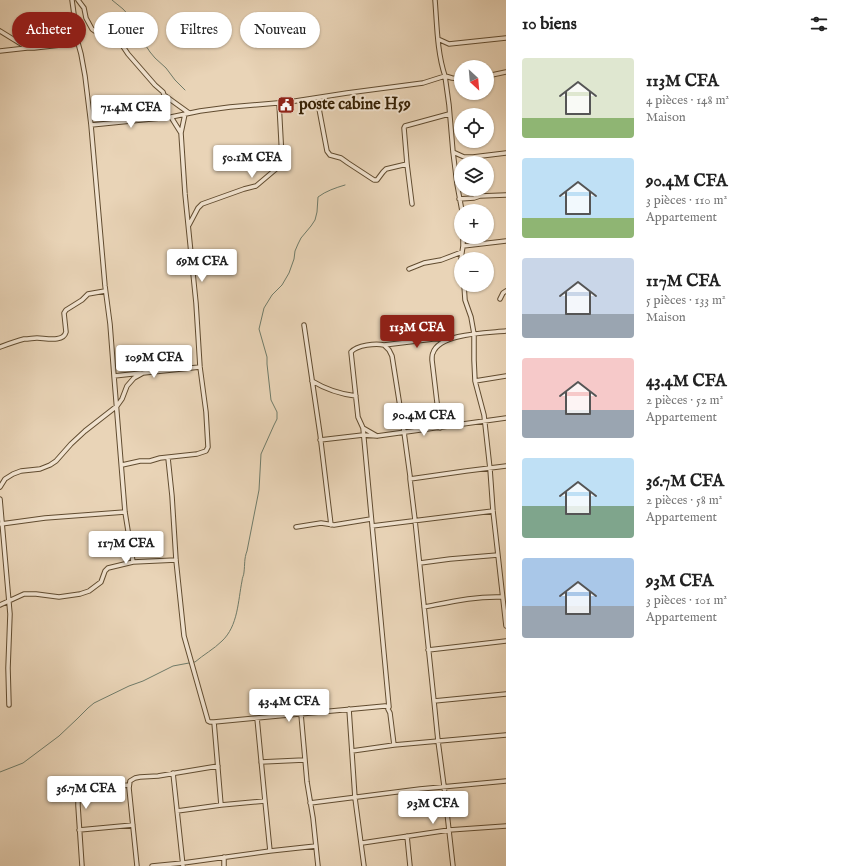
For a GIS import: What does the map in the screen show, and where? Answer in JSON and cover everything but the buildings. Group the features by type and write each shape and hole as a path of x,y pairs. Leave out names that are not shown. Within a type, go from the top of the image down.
{"street":[{"path":"72,0 74,12"},
{"path":"78,0 84,8 86,18 92,29 99,34 110,32 116,36 128,54 163,92 164,95 189,113"},
{"path":"435,0 438,39 442,68 445,76 460,204"},
{"path":"0,31 12,39"},
{"path":"438,39 449,44 506,38"},
{"path":"0,51 27,48"},
{"path":"79,48 85,76 91,125 105,291 110,324 125,512 133,562"},
{"path":"494,75 506,72"},
{"path":"91,125 171,117 230,107 317,98 423,83 445,76 454,78"},
{"path":"162,117 165,100 164,95"},
{"path":"317,98 330,155 341,158 374,180 377,180 382,172 386,170 408,164"},
{"path":"188,226 198,208 202,204 256,186 282,164 279,103"},
{"path":"122,465 140,461 150,461 160,458 201,453 207,449 206,412 200,367 181,133 184,114"},
{"path":"412,204 404,128 405,126 450,114"},
{"path":"171,117 181,133"},
{"path":"453,152 464,157 506,153"},
{"path":"459,199 480,196 506,195"},
{"path":"462,252 463,246 506,241"},
{"path":"409,269 417,265 441,260 454,255"},
{"path":"0,347 15,341 38,338 50,340 63,337 66,332 65,311 82,300 88,294 105,291"},
{"path":"500,299 506,291"},
{"path":"464,292 465,300 471,317 474,334 475,381 484,421 506,626"},
{"path":"304,325 330,525"},
{"path":"394,745 390,713 388,709 363,428 358,417 352,352 354,348 376,344 384,345 433,339 449,339 474,334 506,331"},
{"path":"440,428 432,355 438,346 449,339"},
{"path":"384,345 392,356 410,476 438,741 453,866"},
{"path":"114,376 200,367"},
{"path":"0,487 5,480 13,474 21,471 40,469 56,461 85,431 117,406 122,399 127,386 134,378 143,373"},
{"path":"475,381 506,376"},
{"path":"312,380 324,388 341,394 356,396"},
{"path":"320,440 363,435 377,436 506,418"},
{"path":"363,428 377,436"},
{"path":"168,458 184,636 206,718 209,722 382,706 389,708"},
{"path":"410,480 506,466"},
{"path":"0,499 9,602 9,705"},
{"path":"372,526 493,510"},
{"path":"1,524 45,518 125,512"},
{"path":"296,527 321,523 330,525 371,520"},
{"path":"420,562 498,555"},
{"path":"0,605 24,594 59,597 80,594 89,591 100,584 105,571 108,568 133,562 176,560"},
{"path":"500,574 506,573"},
{"path":"424,607 473,598 502,597"},
{"path":"428,650 506,641"},
{"path":"434,701 506,694"},
{"path":"349,709 355,798 364,866"},
{"path":"301,714 304,760 318,866"},
{"path":"257,718 270,851"},
{"path":"214,722 221,805"},
{"path":"352,751 394,745 506,735"},
{"path":"261,762 304,760"},
{"path":"137,866 129,785 130,781 135,778 218,766"},
{"path":"173,773 183,864"},
{"path":"310,803 444,786 506,781"},
{"path":"82,866 79,830 79,795 92,789 129,785"},
{"path":"177,811 265,801"},
{"path":"79,830 133,825"},
{"path":"362,843 449,830 506,826"},
{"path":"407,836 410,866"},
{"path":"152,866 183,864 224,857 316,846"},
{"path":"224,857 224,866"}],"waterway":[{"path":"112,0 133,20 150,52 185,90"},
{"path":"192,662 195,662 216,647 227,635 234,621 259,490 261,454 277,419 277,412 271,400 267,357 259,329 264,308 272,295 282,285 289,273 298,244 315,220 318,197 324,193 345,185"},
{"path":"0,772 23,763 59,736 94,703 173,666 189,663"}],"place":[{"name":"poste cabine H59","path":"286,105"}]}
